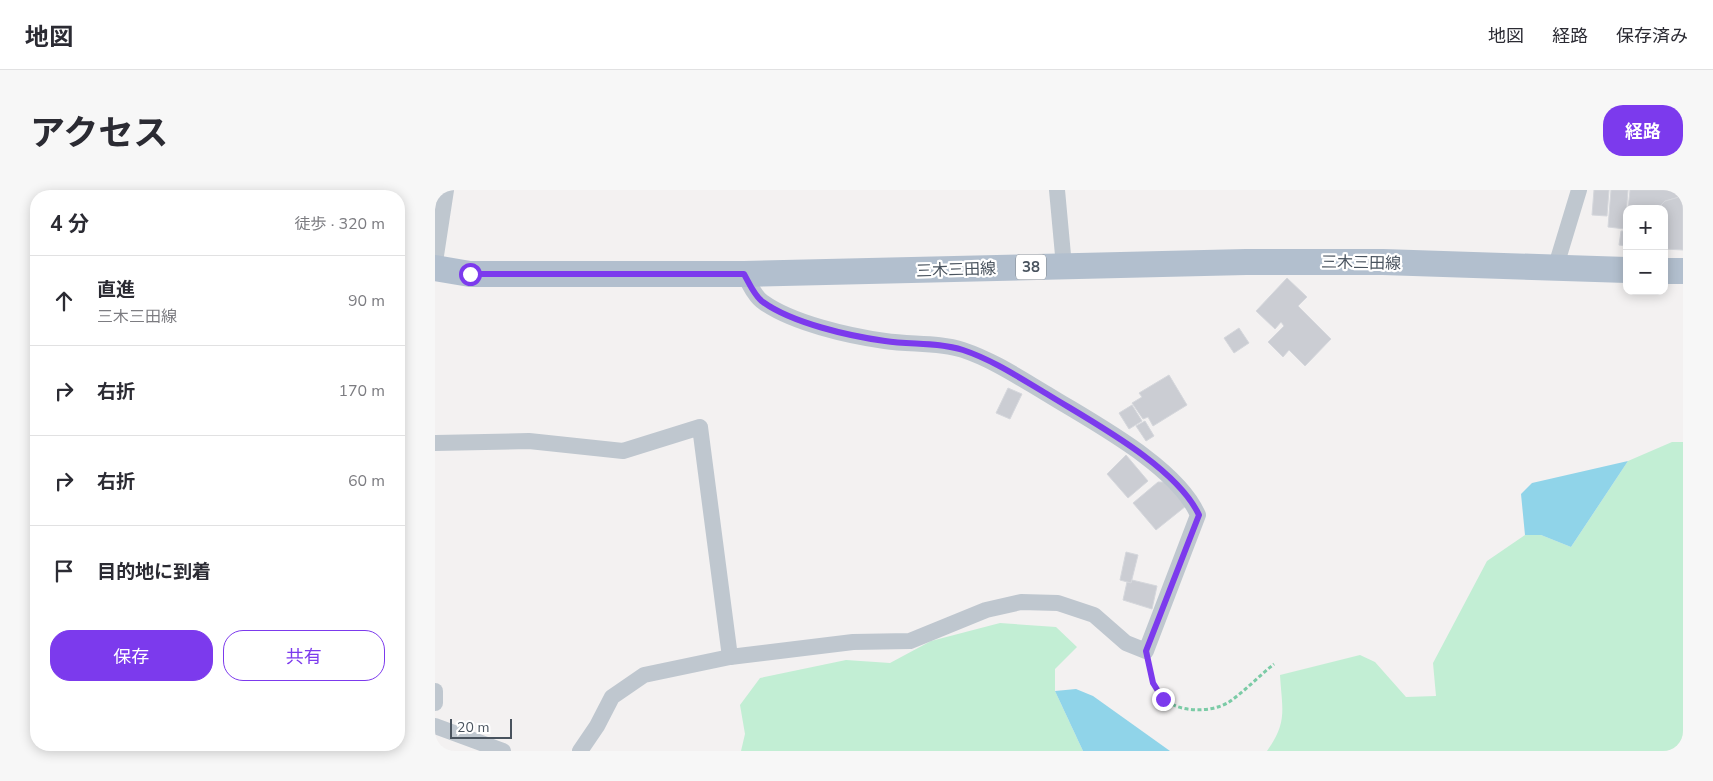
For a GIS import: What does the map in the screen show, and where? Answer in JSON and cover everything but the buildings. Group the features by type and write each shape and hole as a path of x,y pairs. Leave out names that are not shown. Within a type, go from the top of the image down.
{"main road":[{"name":"三木三田線","path":"435,268 470,274 744,274 1064,266 1383,262 1623,270"},
{"path":"1668,271 1683,271"}],"street":[{"path":"435,262 446,190"},
{"path":"1057,190 1064,266"},
{"path":"1555,269 1579,190"},
{"path":"581,751 612,697 643,675 730,657 853,642 910,641 986,610 1021,602 1058,603 1095,615 1126,642 1146,651 1199,515 1193,504 1164,472 1113,434 989,360 963,350 935,344 885,342 805,322 762,302 744,274"},
{"path":"435,443 529,441 623,451 700,426 730,657"},
{"path":"435,691 435,703"},
{"path":"435,726 503,751"}],"path":[{"path":"1146,651 1153,683 1163,699 1183,709 1208,709 1228,703 1274,664"}],"green space":[{"path":"1672,442 1683,442 1683,751 1267,751 1274,741 1281,723 1280,675 1360,655 1375,662 1406,697 1436,696 1433,663 1487,561 1525,535 1541,535 1571,547 1628,461"},
{"path":"1000,623 1056,627 1077,647 1055,669 1055,691 1083,751 741,751 745,734 740,705 760,678 846,660 890,663 931,641"}],"water":[{"path":"1628,461 1571,547 1541,535 1525,535 1521,494 1532,483"},
{"path":"1076,689 1093,696 1170,751 1083,751 1055,691"}],"route":[{"path":"470,274 744,274 762,302 805,322 885,342 935,344 963,350 989,360 1113,434 1164,472 1193,504 1199,515 1146,651 1153,683 1163,699"}]}
